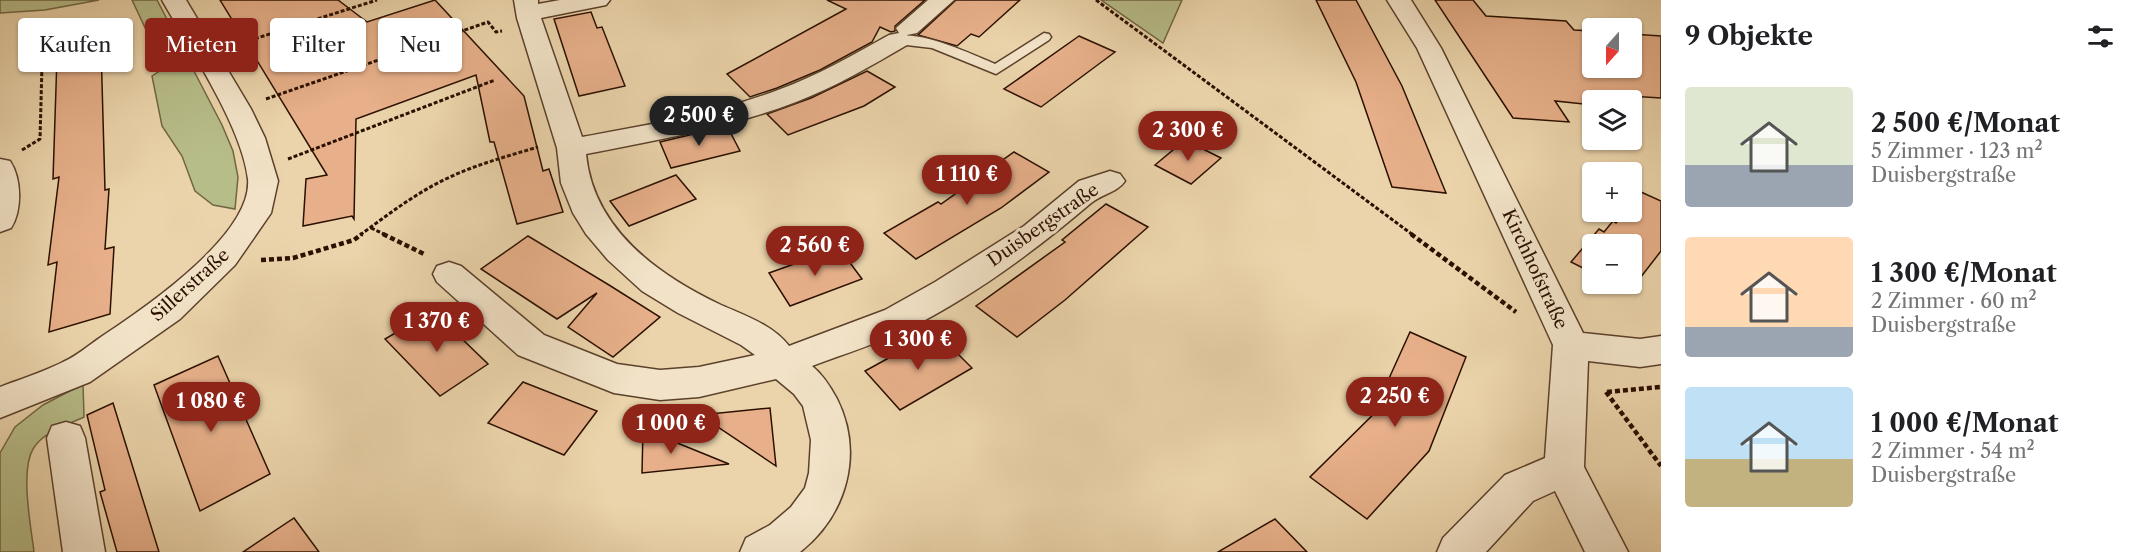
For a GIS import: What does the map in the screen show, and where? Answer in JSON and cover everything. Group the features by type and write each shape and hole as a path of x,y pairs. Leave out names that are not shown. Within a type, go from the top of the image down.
{"street":[{"name":"Sillerstraße","path":"0,403 76,372 168,310 224,257 255,213 263,181 251,138 237,109 174,0"},
{"path":"598,0 519,14 569,143 571,170 583,206 612,245 633,266 675,296 762,340 782,363 810,387 827,421 832,454 826,489 807,521 778,544 761,552"},
{"path":"569,143 677,128 742,112 788,96 828,79 903,34 942,0"},
{"name":"Kirchhofstraße","path":"1399,0 1429,48 1571,345 1563,468"},
{"path":"0,221 4,185 10,160"},
{"name":"Duisbergstraße","path":"449,274 531,345 614,378 660,385 699,382 782,363 908,313 947,291 1035,234 1090,188 1110,181"},
{"path":"1571,345 1640,353 1661,350"},
{"path":"66,438 84,552"},
{"path":"1458,552 1519,488 1563,468 1607,552"}],"lane":[{"path":"903,34 935,44 996,70 1044,38"}],"path":[{"path":"264,36 377,0"},
{"path":"1096,0 1511,309"},
{"path":"298,88 488,22 496,32 519,14"},
{"path":"10,160 40,139 42,72"},
{"path":"314,149 495,80"},
{"path":"281,260 354,240 410,199 448,178 481,164 569,143"},
{"path":"371,228 425,255 449,274"},
{"path":"1569,380 1606,392 1661,387"},
{"path":"1606,392 1661,466"}],"green space":[{"path":"0,0 99,0 45,10 0,13"},
{"path":"132,0 157,0 166,18 145,18 145,28"},
{"path":"1101,0 1182,0 1163,43"},
{"path":"158,72 194,72 233,151 238,177 235,209 213,205 195,191 182,156 162,126 152,76"},
{"path":"83,384 84,417 43,438 33,449 29,459 27,485 34,552 0,552 0,453 15,427 43,405"}],"building":[{"path":"220,0 338,0 362,18 270,18 270,72 366,72 366,21 378,18 378,72 462,72 462,29 524,96 543,171 549,169 563,212 517,224 494,142 490,142 476,75 356,119 354,219 352,216 303,226 306,179 327,175 258,62 258,18 231,18"},
{"path":"435,0 452,18 379,18"},
{"path":"827,0 925,0 895,26 895,31 891,32 880,27 872,42 820,70 777,88 750,97 727,74 846,9"},
{"path":"956,0 1020,0 979,37 971,34 957,46 918,35"},
{"path":"1316,0 1356,0 1402,86 1446,193 1392,187 1356,82"},
{"path":"1435,0 1473,0 1486,16 1566,21 1574,30 1582,30 1582,78 1642,78 1642,35 1661,36 1661,98 1642,97 1642,90 1582,90 1582,104 1555,101 1569,122 1513,118"},
{"path":"591,12 597,28 602,27 625,86 579,96 554,19"},
{"path":"1079,36 1115,52 1041,107 1004,89"},
{"path":"867,71 895,87 864,106 788,135 767,114 811,98"},
{"path":"57,72 102,72 105,190 109,189 105,249 114,247 110,314 49,332 57,262 48,265 59,177 53,179"},
{"path":"727,126 740,151 671,168 660,142"},
{"path":"1185,140 1221,158 1191,184 1155,165"},
{"path":"1014,152 1049,172 1001,208 916,259 884,233 938,202 941,204"},
{"path":"676,175 696,199 629,226 610,201"},
{"path":"1642,192 1661,201 1661,251 1642,276 1642,234 1595,234 1599,229 1604,232 1612,222 1642,222"},
{"path":"1106,204 1148,227 1065,300 1017,337 976,306 1065,242 1062,240"},
{"path":"528,236 660,317 613,357 568,327 597,293 557,319 481,269"},
{"path":"839,248 862,279 790,306 769,273"},
{"path":"1582,249 1582,268 1571,262"},
{"path":"433,311 488,364 440,396 385,339"},
{"path":"936,332 972,368 900,410 865,371"},
{"path":"1410,332 1466,357 1429,451 1367,519 1310,477 1398,390 1386,385"},
{"path":"218,356 270,474 200,511 154,385"},
{"path":"523,382 597,411 564,455 488,423"},
{"path":"113,403 159,552 117,552 100,492 105,490 87,415"},
{"path":"770,408 776,466 700,415"},
{"path":"643,429 729,464 642,473"},
{"path":"294,518 319,552 243,552"},
{"path":"1275,519 1307,552 1218,552"}]}
